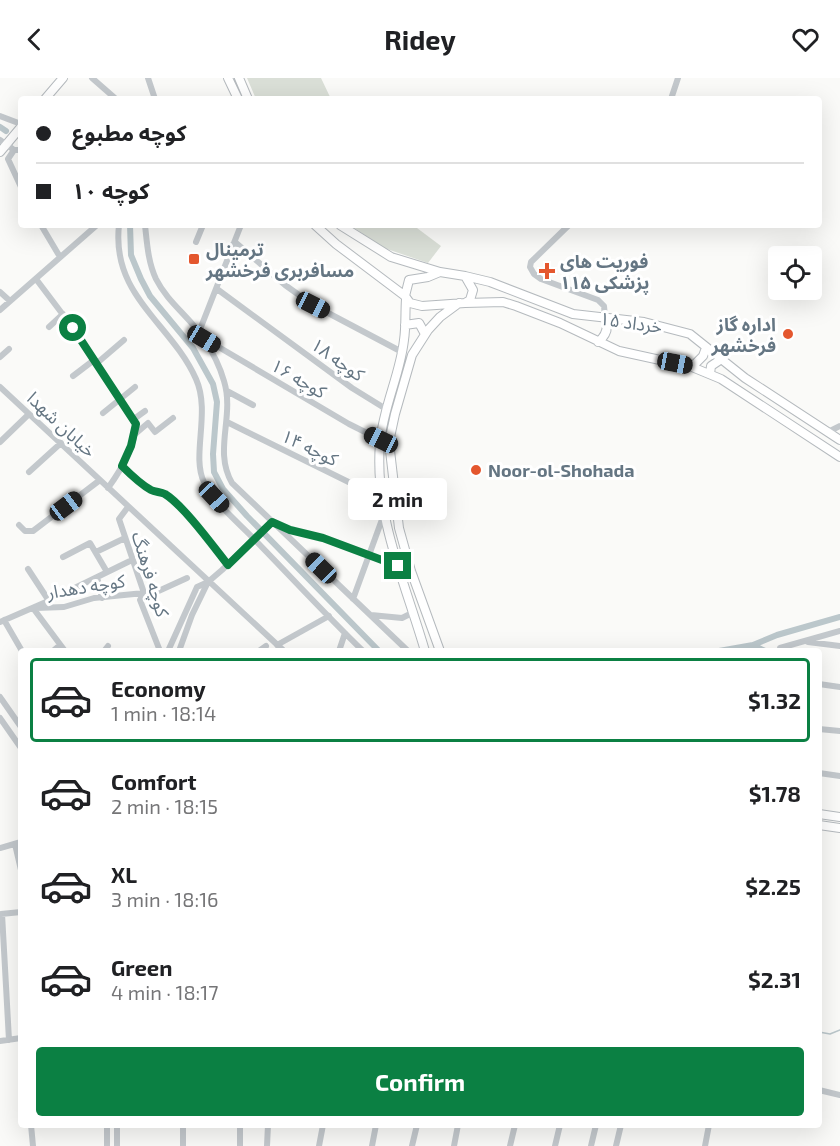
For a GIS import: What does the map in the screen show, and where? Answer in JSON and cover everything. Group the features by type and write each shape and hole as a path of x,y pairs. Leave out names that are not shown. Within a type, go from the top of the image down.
{"main road":[{"path":"48,96 63,78"},
{"path":"228,78 237,96"},
{"path":"239,78 247,96"},
{"path":"0,152 18,129"},
{"path":"318,228 405,298"},
{"name":"۱۵ خرداد","path":"345,228 391,257 440,272 465,276 507,288 573,314 645,322 690,334 720,360 840,440"},
{"path":"424,648 384,514 381,498 381,440 386,409 402,352 405,298 409,280 428,277 440,272"},
{"path":"439,648 411,571 399,528 389,442 412,355 425,334 440,317 470,300 473,290 465,276"},
{"name":"۱۵ خرداد","path":"405,298 410,303 422,306 503,302 560,323 618,351 692,367 721,379 840,457"},
{"path":"598,342 606,334 605,317"},
{"path":"405,325 419,323 425,334"},
{"path":"692,367 703,356 706,348"},
{"path":"711,374 711,366 720,360"},
{"path":"822,814 840,817"},
{"path":"822,825 840,828"}],"street":[{"path":"92,78 113,96"},
{"path":"148,78 154,96"},
{"path":"672,96 678,78"},
{"path":"0,116 18,126"},
{"path":"6,142 18,150 8,159 18,181"},
{"path":"43,228 60,257"},
{"path":"0,310 94,228"},
{"path":"119,228 120,263 124,274 145,309 170,340 196,379 201,393 203,414 200,471 204,483 360,648"},
{"path":"145,228 150,261 156,278 166,295 204,339 224,379 227,422 223,460 226,473 232,483 271,523 405,648"},
{"path":"196,242 202,228"},
{"path":"198,332 240,228"},
{"path":"565,228 531,262 530,267 534,274 560,288 598,300 604,306 605,317"},
{"path":"225,252 235,242"},
{"path":"235,242 285,285 313,305 402,352"},
{"path":"36,279 63,314 136,424 122,466 108,488"},
{"name":"کوچه ۱۸","path":"217,289 352,388 386,409"},
{"path":"0,292 10,302"},
{"path":"49,327 63,314"},
{"name":"کوچه ۱۶","path":"204,339 340,419 381,440"},
{"path":"73,376 124,340"},
{"path":"0,357 9,349"},
{"name":"خیابان شهدا","path":"0,387 280,648"},
{"path":"103,413 135,387"},
{"path":"226,391 253,405"},
{"path":"134,419 145,411"},
{"path":"0,442 30,414"},
{"path":"134,435 148,423 155,432 173,418"},
{"name":"کوچه ۱۴","path":"227,422 381,498"},
{"path":"828,432 840,426"},
{"path":"29,472 60,443"},
{"path":"122,466 140,482 153,491 164,494 173,502 228,565"},
{"path":"19,525 26,531 33,531 100,480"},
{"name":"کوچه فرهنگ","path":"128,507 119,519 144,592 140,600 159,648"},
{"path":"353,599 384,514"},
{"path":"169,648 197,587 208,582 228,565 271,523"},
{"path":"271,523 323,538 398,566"},
{"path":"96,552 125,538"},
{"path":"63,557 90,543 107,572"},
{"name":"کوچه دهدار","path":"2,621 49,601 132,560"},
{"path":"28,569 49,601"},
{"path":"97,577 102,597"},
{"path":"140,600 187,578"},
{"path":"180,648 192,615 208,582"},
{"name":"کوچه دهدار","path":"33,608 64,607 102,597 144,592"},
{"path":"33,608 62,648"},
{"path":"370,615 402,618 414,612"},
{"path":"277,645 329,616"},
{"path":"2,621 20,648"},
{"path":"780,648 840,631"},
{"path":"340,648 345,633"},
{"path":"803,642 840,646"},
{"path":"56,648 60,645"},
{"path":"822,684 840,687"},
{"path":"0,697 18,723"},
{"path":"0,718 3,728 18,745"},
{"path":"822,729 840,731"},
{"path":"822,773 840,776"},
{"path":"0,848 18,843"},
{"path":"9,1040 1,914 18,912"},
{"path":"0,1041 18,1038"},
{"path":"822,1091 840,1095"},
{"path":"32,1128 33,1146"},
{"path":"106,1146 107,1128"},
{"path":"117,1128 117,1146"},
{"path":"183,1128 183,1146"},
{"path":"240,1128 240,1146"},
{"path":"267,1146 268,1128"},
{"path":"319,1146 322,1128"},
{"path":"372,1146 375,1128"},
{"path":"412,1146 416,1128"},
{"path":"454,1146 457,1128"},
{"path":"510,1146 514,1128"},
{"path":"555,1146 559,1128"},
{"path":"591,1146 595,1128"},
{"path":"616,1146 620,1128"},
{"path":"705,1146 708,1128"}],"shaded area":[{"path":"247,78 321,78 330,96 255,96"},
{"path":"354,228 417,228 441,246 428,263 384,248"}],"waterway":[{"path":"0,127 6,131"},
{"path":"130,228 131,255 150,296 193,348 213,384 217,402 214,472 223,489 376,648"},
{"path":"753,645 777,635 840,617"},
{"path":"736,648 753,645 759,648"},
{"path":"822,1033 830,1034 840,1030"}],"place":[{"name":"ترمینال مسافربری فرخشهر","path":"194,259"},
{"name":"فوریت های پزشکی ۱۱۵","path":"547,271"},
{"name":"اداره گاز فرخشهر","path":"788,334"},
{"name":"Noor-ol-Shohada","path":"476,470"}],"route":[{"path":"73,328 136,424 131,446 122,466 140,482 153,491 164,494 173,502 228,565 272,522 398,566"}]}
